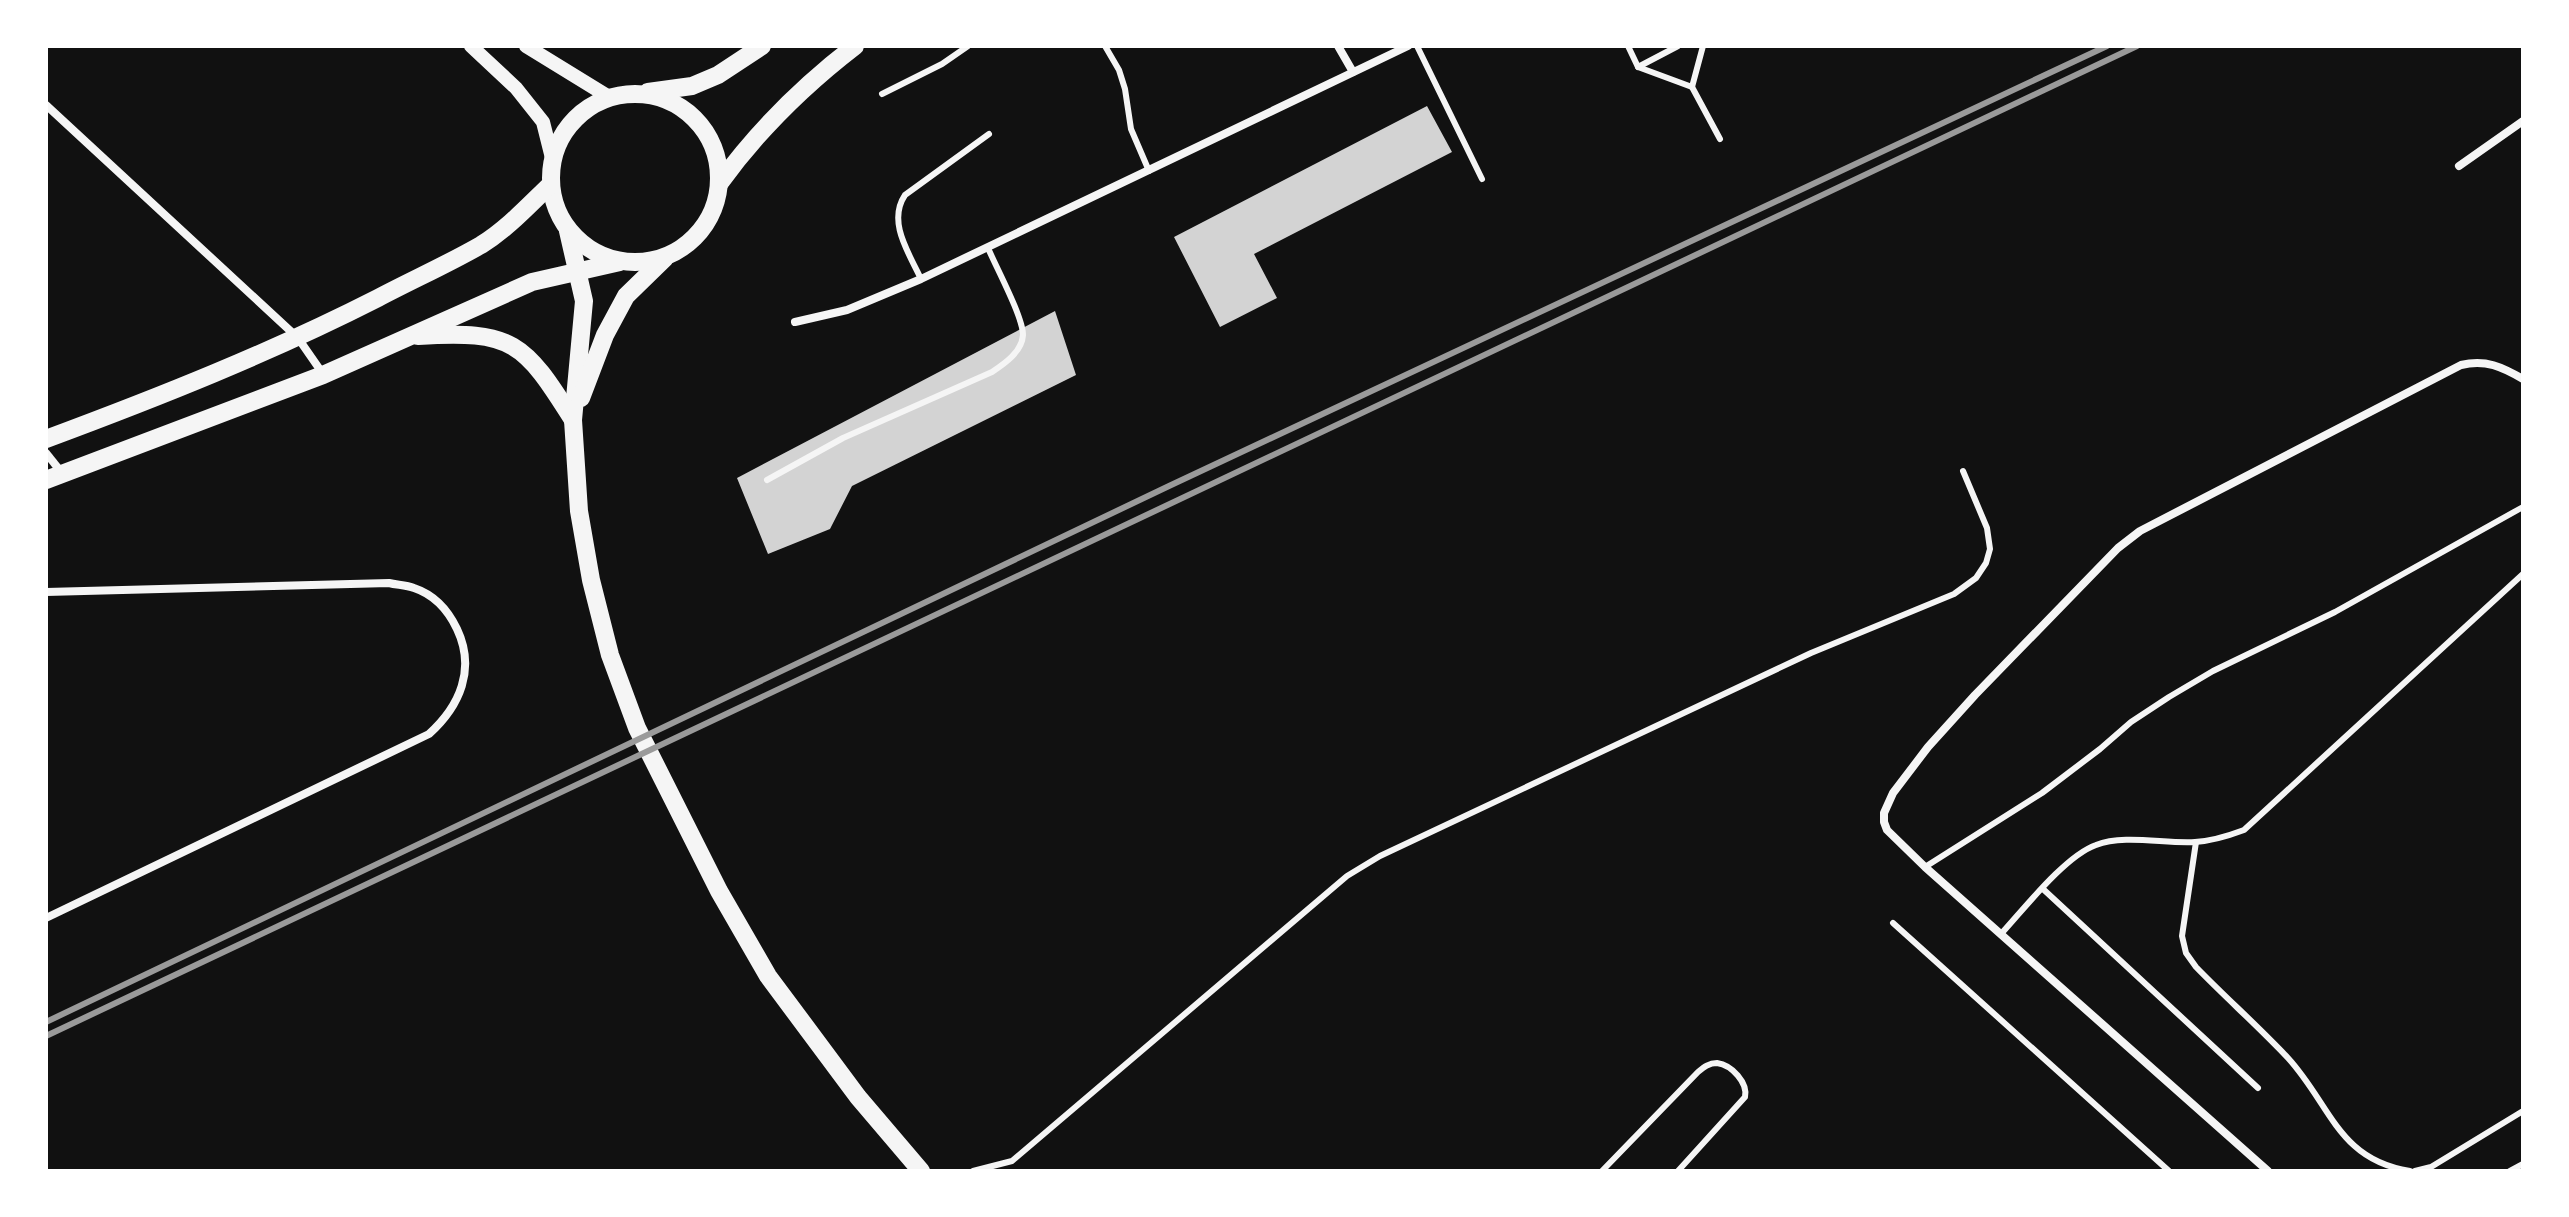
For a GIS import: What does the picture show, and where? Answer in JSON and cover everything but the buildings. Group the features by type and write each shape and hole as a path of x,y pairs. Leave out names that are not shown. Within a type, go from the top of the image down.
{"main road":[{"path":"762,46 718,75 692,86 609,97 583,110 563,131 552,158 550,185 556,209 568,231 584,301 573,420 579,511 591,580 610,655 637,728 669,797 768,976 858,1097 922,1170"},
{"path":"719,184 745,148 779,110 855,46"},
{"path":"54,476 323,375 532,282 620,262 644,262 667,256 687,245 704,228 714,207 719,184 717,156 706,132 688,112 664,98 637,93"},
{"path":"46,439 167,395 298,338 481,244 509,225 550,185"},
{"path":"568,231 587,248 620,262"},
{"path":"573,420 605,335 626,296 667,256"},
{"path":"405,337 482,335 506,342 527,355 537,366 573,420"}],"street":[{"path":"471,46 516,88 543,122 552,158"},
{"path":"526,46 609,97"},
{"path":"1338,46 1353,72"},
{"path":"795,322 847,310 921,279 1408,46"},
{"path":"46,105 298,338 323,375"},
{"path":"2459,166 2523,121"},
{"path":"2268,1171 1925,867 1887,830 1884,822 1888,803 1928,747 1996,672 2128,538 2461,365 2488,362 2523,379"},
{"path":"46,453 54,476"},
{"path":"46,592 389,583 413,587 434,598 450,613 463,641 466,656 466,676 458,698 445,719 429,734 46,918"}],"lane":[{"path":"882,94 942,64 968,46"},
{"path":"1105,46 1119,70 1131,129 1149,171"},
{"path":"1417,46 1482,179"},
{"path":"1628,46 1638,67 1692,87 1720,139"},
{"path":"1638,67 1678,46"},
{"path":"1692,87 1703,46"},
{"path":"921,279 899,230 896,218 899,204 905,195 989,134"},
{"path":"767,480 843,438 992,372 1008,361 1018,350 1023,336 988,248"},
{"path":"1008,1171 1012,1161 1122,1064 1358,869 1811,653 1933,604 1976,578 1986,563 1990,549 1987,528 1963,471"},
{"path":"1925,867 2042,793 2131,722 2169,697 2213,671 2335,612 2523,507"},
{"path":"2001,934 2078,854 2097,844 2114,841 2196,842 2223,838 2244,830 2523,574"},
{"path":"2196,842 2182,936 2186,953 2196,967 2289,1059 2349,1142 2374,1162 2413,1171 2431,1167 2523,1111"},
{"path":"2043,889 2258,1088"},
{"path":"1893,923 2169,1171"},
{"path":"1602,1171 1698,1072 1708,1065 1718,1063 1727,1066 1743,1082 1747,1090 1745,1097 1678,1171"},
{"path":"973,1171 1012,1161"},
{"path":"2510,1171 2523,1164"}],"railway":[{"path":"46,1022 1169,486 2107,46"},
{"path":"46,1036 2137,46"}]}
